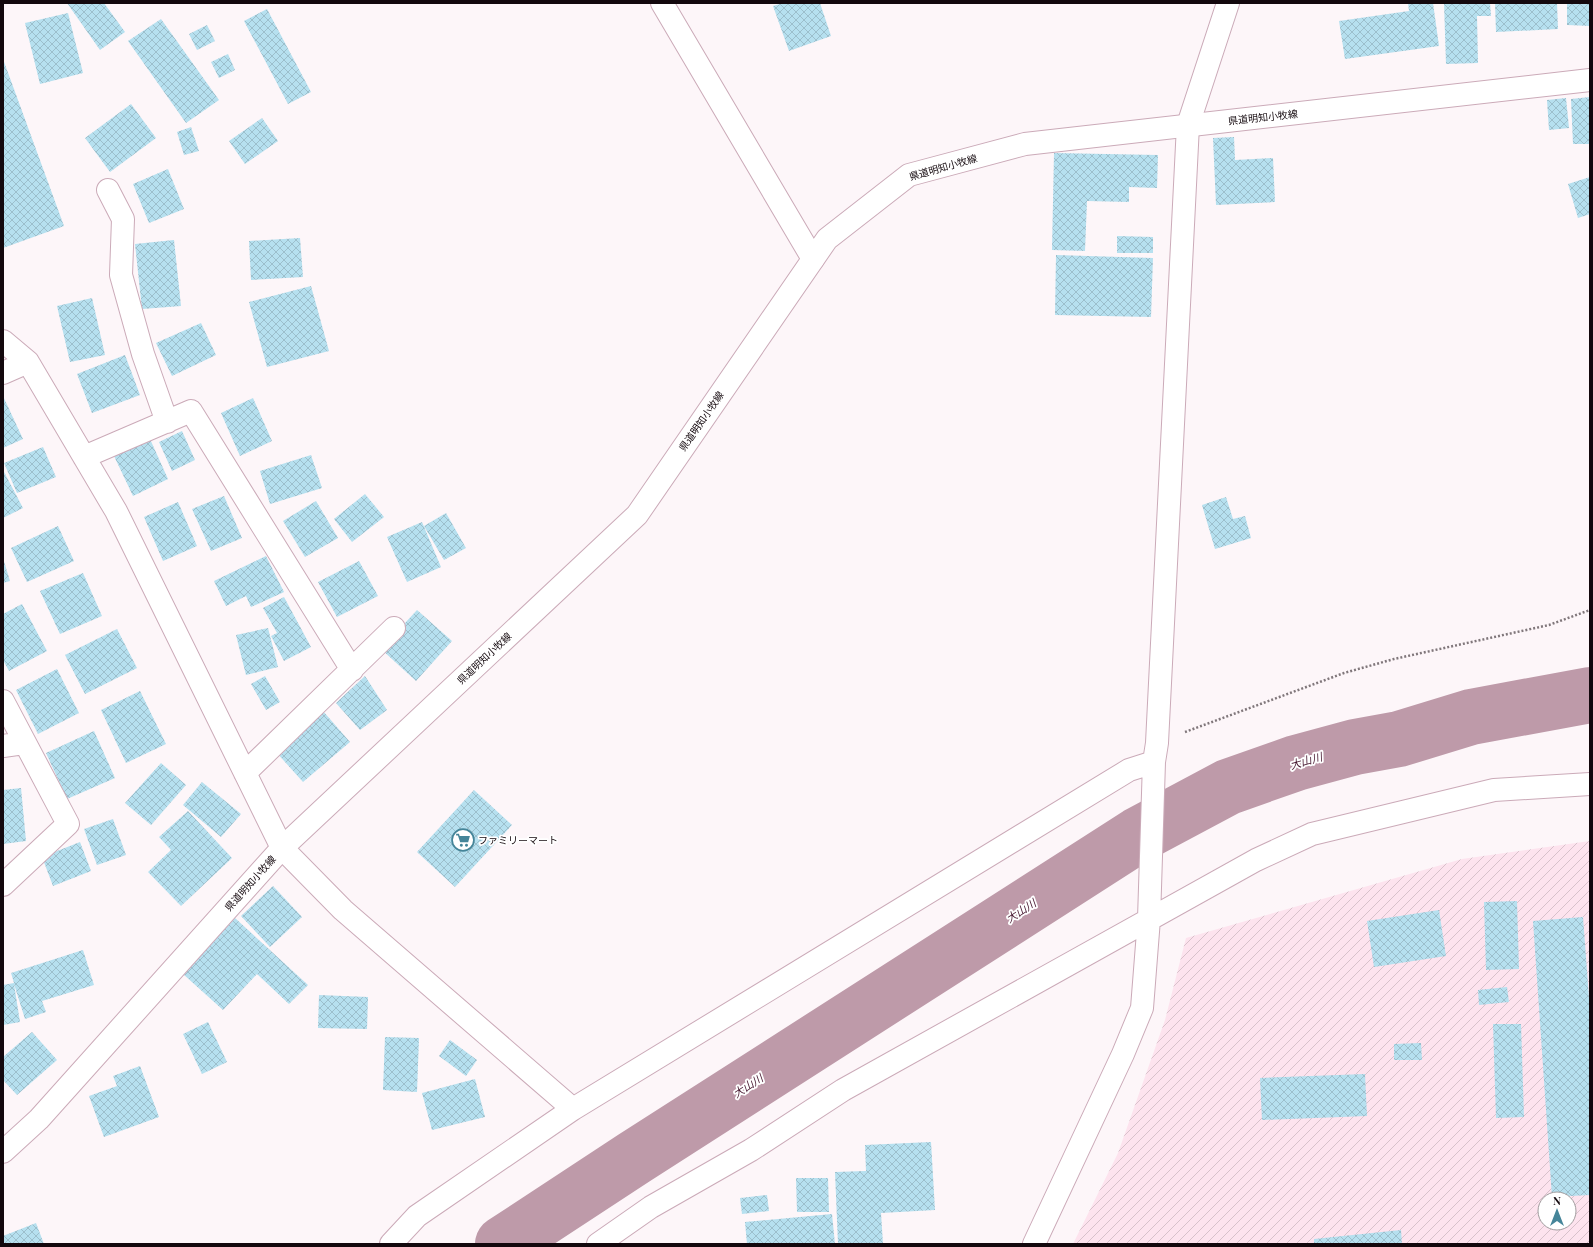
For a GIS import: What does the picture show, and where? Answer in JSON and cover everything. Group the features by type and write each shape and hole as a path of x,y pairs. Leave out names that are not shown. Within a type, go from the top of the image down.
{"street":[{"path":"662,3 813,259"},
{"path":"1034,1244 1123,1054 1142,1008 1149,919 1155,752 1188,125 1228,3"},
{"name":"県道明知小牧線","path":"3,1152 39,1119 282,848 637,515 827,239 909,175 1025,144 1590,80"},
{"path":"108,190 123,219 121,275 142,354 167,422"},
{"path":"3,341 28,362 116,511 282,848 343,910 573,1109"},
{"path":"3,373 28,362"},
{"path":"84,457 191,411 352,670"},
{"path":"245,774 394,628"},
{"path":"3,701 13,744 68,824 3,885"},
{"path":"391,1244 417,1216 573,1109 1129,770 1155,752"},
{"path":"598,1244 650,1207 751,1150 844,1090 1256,860 1312,834 1494,790 1590,784"}],"path":[{"path":"1155,752 1344,673 1394,659 1549,625 1590,610"}],"shaded area":[{"path":"1590,841 1590,1244 1073,1244 1118,1153 1165,1020 1186,938 1462,859"}],"building":[{"path":"67,3 104,3 125,32 100,50"},
{"path":"783,3 820,3 831,36 789,51 773,6"},
{"path":"1408,3 1433,3 1439,46 1345,59 1339,21 1409,11"},
{"path":"1444,3 1490,3 1491,16 1477,16 1478,63 1446,64"},
{"path":"1495,3 1557,3 1558,29 1496,32"},
{"path":"1567,3 1590,3 1590,26 1567,25"},
{"path":"267,9 311,92 288,104 244,21"},
{"path":"68,13 83,73 40,84 25,23"},
{"path":"161,19 219,100 186,123 128,41"},
{"path":"207,25 215,41 197,50 189,34"},
{"path":"228,54 235,70 219,78 211,62"},
{"path":"3,59 64,226 3,248"},
{"path":"1590,97 1590,144 1573,144 1571,99"},
{"path":"1566,98 1569,128 1549,130 1547,100"},
{"path":"131,104 156,138 110,172 85,138"},
{"path":"262,118 278,141 245,164 229,141"},
{"path":"191,127 199,151 184,155 177,132"},
{"path":"1234,137 1235,160 1273,158 1275,202 1216,205 1213,138"},
{"path":"1054,153 1158,155 1157,188 1129,187 1129,202 1087,201 1085,251 1052,250"},
{"path":"168,169 184,209 149,223 133,184"},
{"path":"1590,177 1590,214 1578,218 1568,184"},
{"path":"1117,236 1153,237 1153,253 1117,253"},
{"path":"300,238 303,277 251,280 249,241"},
{"path":"174,240 181,306 142,309 135,244"},
{"path":"1056,255 1153,258 1151,317 1055,315"},
{"path":"311,286 329,351 267,367 249,302"},
{"path":"92,298 105,355 70,362 57,306"},
{"path":"201,323 216,355 172,376 156,343"},
{"path":"125,355 140,395 92,413 77,374"},
{"path":"3,396 23,439 3,448"},
{"path":"253,398 272,441 240,456 221,413"},
{"path":"182,431 195,460 172,471 159,442"},
{"path":"150,439 168,479 133,496 114,456"},
{"path":"43,447 56,477 17,493 4,463"},
{"path":"311,455 322,488 270,504 260,471"},
{"path":"3,470 23,508 3,518"},
{"path":"365,494 384,517 352,542 334,519"},
{"path":"224,496 242,538 211,551 192,509"},
{"path":"1226,497 1233,519 1245,516 1251,538 1215,549 1202,505"},
{"path":"316,501 338,538 305,557 283,521"},
{"path":"178,502 197,546 163,561 144,517"},
{"path":"446,513 466,548 444,560 424,526"},
{"path":"422,522 441,567 407,582 387,537"},
{"path":"58,526 74,561 27,582 11,548"},
{"path":"266,556 284,592 251,607 246,596 226,606 214,581"},
{"path":"3,558 10,581 3,583"},
{"path":"359,561 378,596 337,617 318,582"},
{"path":"83,573 102,616 60,634 40,591"},
{"path":"284,597 311,647 284,661 271,636 277,633 263,608"},
{"path":"22,604 47,651 9,671 3,660 3,614"},
{"path":"417,610 452,641 416,681 381,649"},
{"path":"268,628 278,667 246,675 236,635"},
{"path":"117,629 137,668 85,694 65,655"},
{"path":"57,669 79,713 38,734 16,690"},
{"path":"265,676 280,702 266,710 251,684"},
{"path":"365,676 387,710 360,730 336,703"},
{"path":"140,691 166,744 126,763 101,710"},
{"path":"323,711 350,742 303,782 276,752"},
{"path":"94,731 115,778 67,799 46,753"},
{"path":"161,763 186,785 151,825 125,803"},
{"path":"202,782 241,814 221,837 183,805"},
{"path":"21,788 26,841 3,844 3,790"},
{"path":"474,790 512,825 455,887 417,852"},
{"path":"188,811 232,858 181,906 148,872 171,850 159,837"},
{"path":"113,819 126,855 97,865 84,829"},
{"path":"80,842 91,871 53,886 42,857"},
{"path":"273,886 302,917 270,947 241,916"},
{"path":"1517,901 1519,969 1486,970 1484,902"},
{"path":"1439,910 1446,956 1374,967 1367,921"},
{"path":"1583,917 1590,1011 1590,1195 1577,1196 1577,1191 1552,1191 1533,921"},
{"path":"235,918 308,985 289,1004 257,974 223,1010 183,974"},
{"path":"83,950 94,985 42,1001 46,1012 25,1019 14,984 20,1022 3,1025 3,985 14,983 11,973"},
{"path":"1507,987 1509,1002 1479,1005 1478,990"},
{"path":"319,995 368,997 367,1029 318,1028"},
{"path":"208,1022 227,1062 202,1074 183,1034"},
{"path":"1493,1024 1521,1024 1524,1117 1496,1118"},
{"path":"32,1032 57,1060 17,1095 3,1080 3,1057"},
{"path":"385,1037 419,1038 417,1092 383,1090"},
{"path":"450,1040 477,1060 466,1076 439,1056"},
{"path":"1421,1043 1422,1060 1394,1060 1394,1044"},
{"path":"140,1066 159,1117 104,1137 89,1096 117,1086 113,1076"},
{"path":"1365,1074 1367,1116 1262,1120 1260,1078"},
{"path":"475,1079 485,1117 432,1130 422,1093"},
{"path":"931,1142 935,1210 881,1213 883,1244 838,1244 835,1172 866,1171 865,1145"},
{"path":"796,1178 828,1178 829,1212 797,1212"},
{"path":"767,1195 769,1211 742,1214 740,1198"},
{"path":"832,1214 835,1244 747,1244 745,1222"},
{"path":"36,1223 44,1244 3,1244 3,1236"},
{"path":"1401,1230 1402,1244 1314,1244 1314,1239"}],"waterway":[{"name":"大山川","path":"503,1244 634,1158 1138,835 1228,787 1296,763 1355,747 1399,739 1471,717 1590,695"}],"place":[{"name":"ファミリーマート","path":"463,840"}]}
